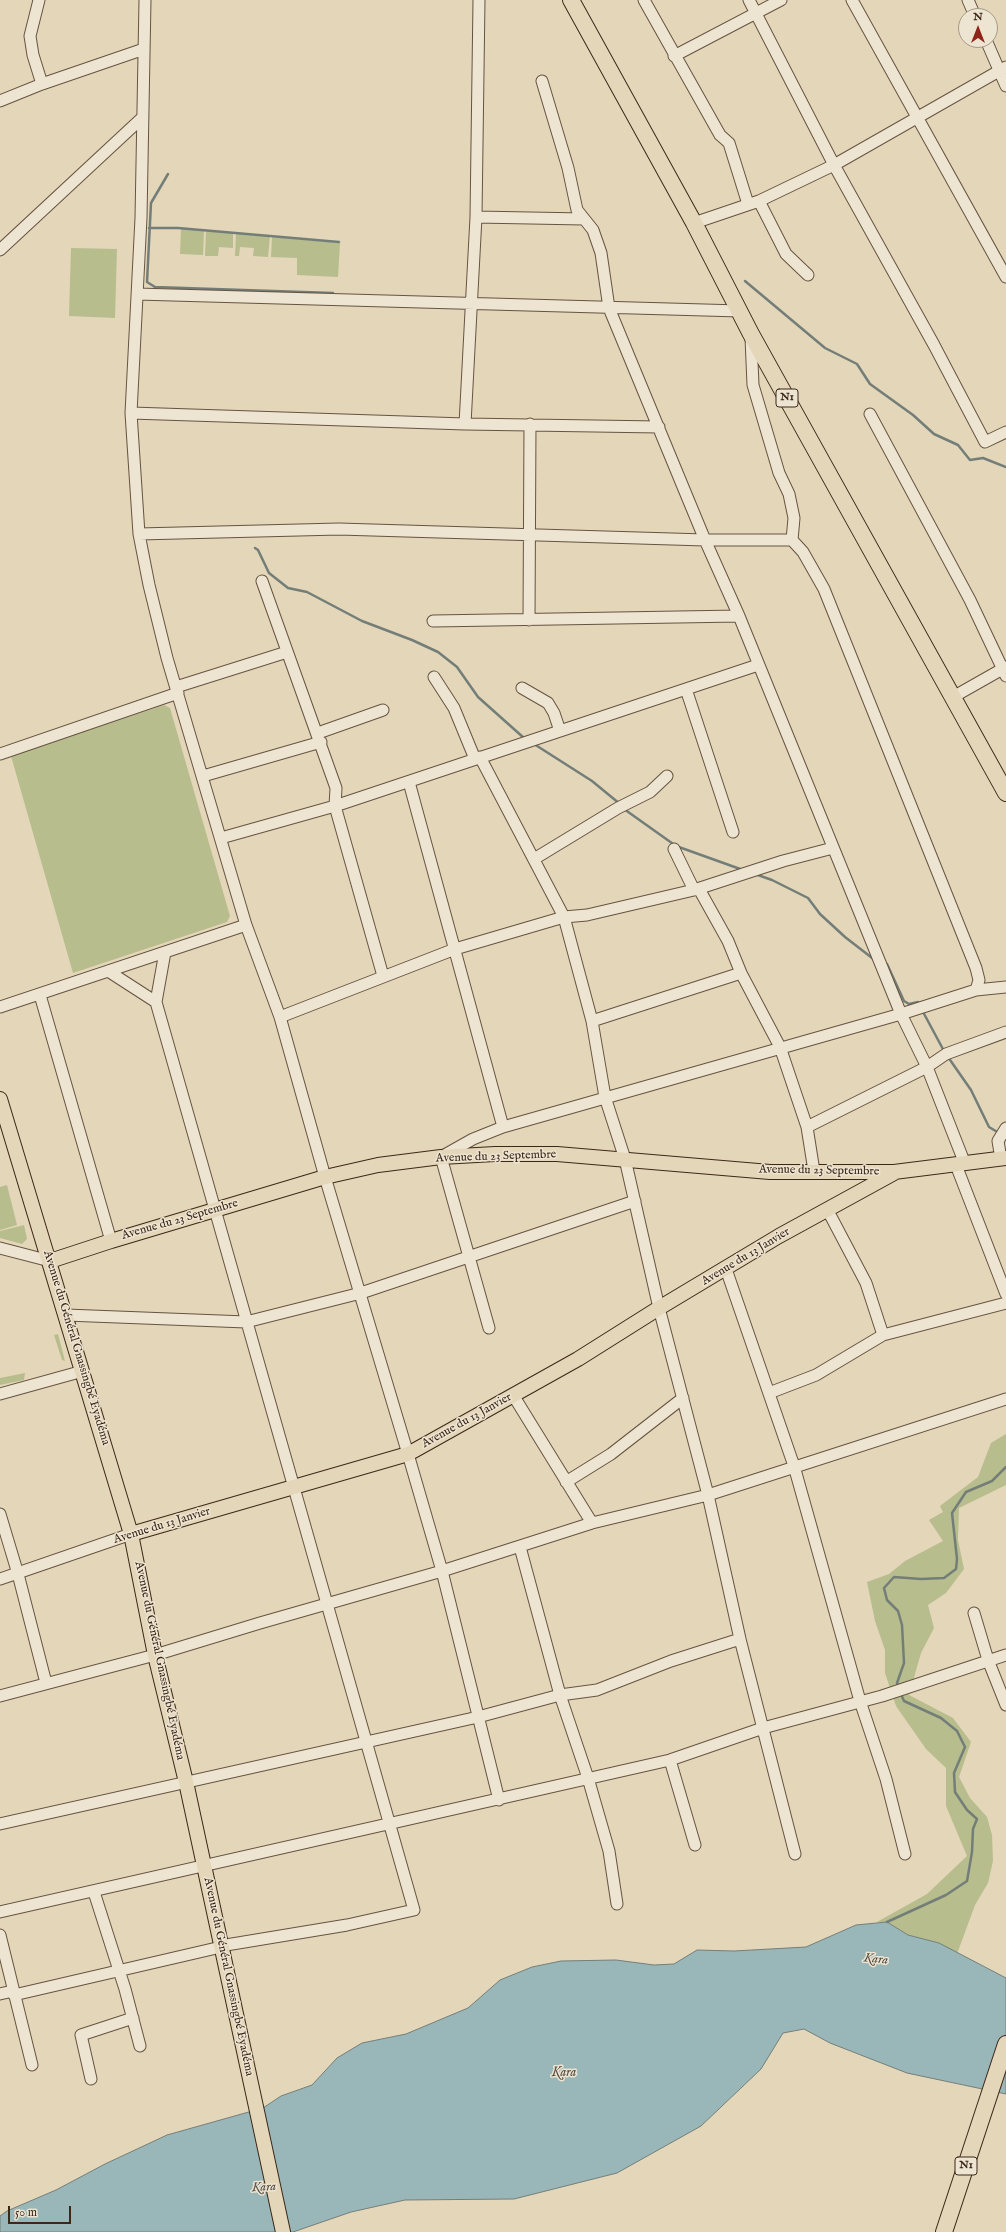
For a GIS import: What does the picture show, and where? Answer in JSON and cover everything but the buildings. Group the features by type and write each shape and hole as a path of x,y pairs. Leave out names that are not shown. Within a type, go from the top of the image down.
{"highway":[{"name":"N1","path":"571,0 694,223 751,334 1006,794"},
{"name":"N1","path":"944,2232 1006,2044"}],"main road":[{"name":"Avenue du Général Gnassingbé Eyadéma","path":"0,1099 131,1534 155,1655 186,1782 220,1946 283,2232"},
{"name":"Avenue du 23 Septembre","path":"50,1261 111,1240 325,1177 378,1165 440,1157 495,1154 557,1154 770,1172 894,1172 960,1165 1004,1158"},
{"name":"Avenue du 13 Janvier","path":"131,1534 408,1454 578,1359 659,1308 827,1209 894,1172"}],"street":[{"path":"39,0 30,36 33,55 42,84"},
{"path":"145,0 143,117 131,413 139,534 149,585 177,690 222,838 246,925 280,1017 325,1177 361,1293 442,1572 499,1800"},
{"path":"465,424 476,217 479,0"},
{"path":"644,0 674,56 720,135 729,143 748,204"},
{"path":"749,0 834,165 934,345 985,442 1006,432"},
{"path":"674,56 781,0"},
{"path":"852,0 918,116 1006,277"},
{"path":"991,48 1003,69 1006,86"},
{"path":"0,101 42,84 144,49"},
{"path":"694,223 760,200 834,165 1003,69"},
{"path":"542,80 568,168 576,210 593,230 601,253 609,308 705,540 739,616 876,955 901,1014 927,1067 1006,1294"},
{"path":"0,250 143,117"},
{"path":"760,200 786,254 808,275"},
{"path":"476,217 584,219"},
{"path":"137,294 740,311"},
{"path":"751,334 752,385 779,473 789,494 794,518 792,540"},
{"path":"131,413 465,424 659,427"},
{"path":"870,414 970,600 1005,671 953,697"},
{"path":"529,620 530,424"},
{"path":"139,534 339,529 530,536 705,540 792,540 804,552 824,589 976,968 980,980 976,990"},
{"path":"262,581 336,788 335,806 383,976"},
{"path":"432,621 739,616"},
{"path":"0,754 287,652"},
{"path":"222,838 335,806 520,743 540,738 758,665"},
{"path":"434,677 454,708 478,758 534,859 564,917 592,1021 606,1097 625,1159 659,1308 708,1495 740,1639 795,1854"},
{"path":"522,688 548,703 554,713 560,731"},
{"path":"686,690 733,832"},
{"path":"203,776 319,738 382,710"},
{"path":"534,859 618,808 650,792 666,776"},
{"path":"409,782 503,1127"},
{"path":"280,1017 455,949 564,917 588,915 696,889 833,848"},
{"path":"674,849 696,889 728,941 741,973 780,1048 807,1127 814,1171"},
{"path":"0,1007 40,995 246,925"},
{"path":"0,1994 13,1993 118,1971 220,1946 347,1925 414,1910 365,1741 329,1604 293,1487 156,1002 165,952"},
{"path":"108,971 156,1002"},
{"path":"592,1021 741,973"},
{"path":"489,1328 470,1256 440,1157 473,1139 503,1127 901,1014 976,990 1006,987"},
{"path":"40,995 111,1240"},
{"path":"807,1127 927,1067 946,1054 1006,1032"},
{"path":"1004,1158 998,1141 1006,1128"},
{"path":"66,1315 246,1322 361,1293 635,1201"},
{"path":"827,1209 866,1283 883,1335"},
{"path":"0,1248 50,1261"},
{"path":"726,1269 794,1466 860,1701 886,1780 905,1854"},
{"path":"769,1393 816,1375 883,1335 1006,1303"},
{"path":"0,1394 83,1371"},
{"path":"513,1395 592,1523"},
{"path":"566,1482 611,1454 683,1398"},
{"path":"0,1696 155,1655 260,1623 442,1572 592,1523 708,1495 794,1466 1006,1399"},
{"path":"0,1514 18,1574 46,1683"},
{"name":"Avenue du 13 Janvier","path":"0,1579 131,1534"},
{"path":"520,1547 560,1695 588,1778 609,1851 617,1904"},
{"path":"974,1613 988,1660 1006,1706"},
{"path":"0,1824 478,1716 560,1695 597,1690 671,1661 740,1639"},
{"path":"0,1912 94,1892 670,1760 763,1728 882,1696 1006,1655"},
{"path":"670,1760 696,1845"},
{"path":"94,1892 133,2018 140,2046"},
{"path":"0,1935 13,1993 32,2065"},
{"path":"91,2079 81,2035 133,2018"}],"green space":[{"path":"181,229 204,230 203,255 180,254"},
{"path":"206,231 233,233 233,248 219,247 218,256 205,256"},
{"path":"236,233 270,236 268,257 253,256 254,248 240,247 239,256 235,256"},
{"path":"272,237 340,243 338,277 297,275 297,258 271,257"},
{"path":"71,248 117,249 115,318 69,316"},
{"path":"164,705 170,708 230,916 227,922 73,973 11,756"},
{"path":"7,1185 17,1225 0,1230 0,1187"},
{"path":"24,1225 27,1239 22,1244 0,1238 0,1231"},
{"path":"58,1334 65,1361 62,1360 54,1335"},
{"path":"25,1373 24,1380 0,1385 0,1378"},
{"path":"1006,1434 1006,1485 959,1508 958,1540 964,1569 946,1593 928,1605 934,1628 921,1653 909,1695 953,1718 971,1742 959,1777 970,1798 987,1817 992,1835 993,1861 988,1883 975,1905 957,1954 939,1943 908,1935 887,1922 877,1922 927,1894 967,1856 946,1806 946,1768 926,1749 896,1706 885,1673 885,1650 875,1621 867,1582 889,1574 905,1561 943,1541 929,1520 943,1512 940,1506 978,1477 991,1443"}],"water":[{"name":"Kara","path":"887,1922 908,1935 939,1943 1006,1978 1006,2094 907,2073 830,2043 804,2029 783,2033 761,2069 701,2126 617,2173 514,2199 405,2200 351,2212 293,2232 0,2232 0,2216 7,2211 56,2190 105,2164 167,2135 263,2108 281,2096 312,2085 337,2058 362,2043 406,2034 468,2008 500,1980 532,1967 561,1961 616,1960 654,1965 674,1964 697,1950 734,1951 806,1947 856,1925"}],"waterway":[{"path":"168,174 151,203 147,282 155,287 333,293"},
{"path":"149,228 178,228 339,242"},
{"path":"745,281 825,348 857,364 870,384 913,415 934,434 958,445 970,460 983,458 1006,467"},
{"path":"255,548 258,550 269,573 288,588 307,592 362,621 412,640 438,652 457,667 478,697 524,738"},
{"path":"534,744 592,781 620,804"},
{"path":"624,809 676,846 743,870"},
{"path":"755,874 772,880 808,898 820,914 845,937 876,961"},
{"path":"885,964 887,964 904,1001 909,1004 918,1002 920,1006"},
{"path":"922,1010 944,1051"},
{"path":"948,1057 971,1090 989,1127 999,1133"},
{"path":"899,1688 897,1683 904,1663 902,1625 898,1611 887,1600 884,1588 894,1577 921,1579 944,1578 956,1569 957,1559 952,1513 966,1492 992,1481 1006,1467"},
{"path":"887,1922 946,1895 967,1881 972,1852 973,1829 977,1819 967,1810 955,1792 954,1773 965,1747 957,1731 941,1718 904,1701 900,1692"}]}
